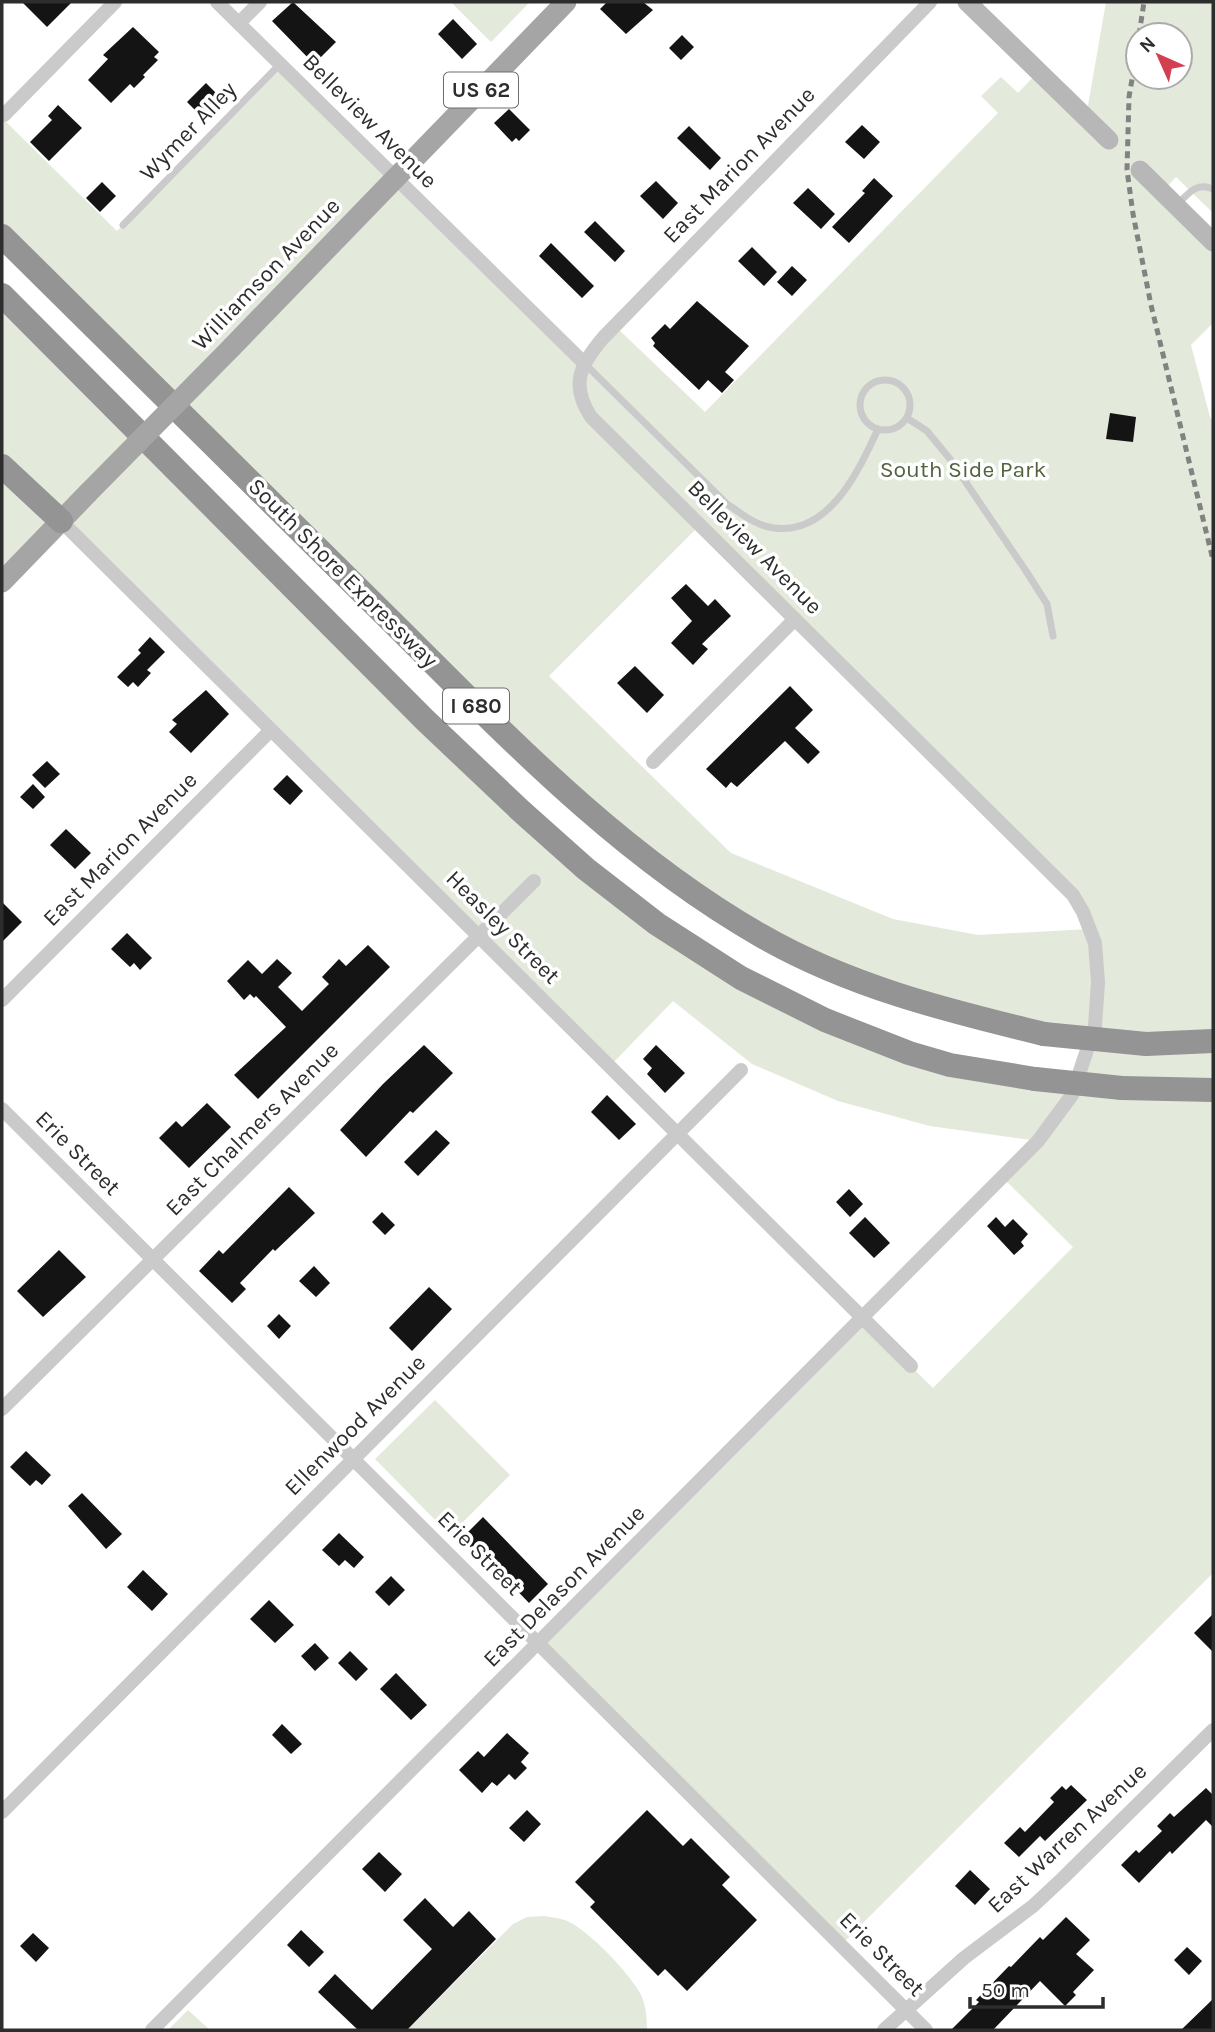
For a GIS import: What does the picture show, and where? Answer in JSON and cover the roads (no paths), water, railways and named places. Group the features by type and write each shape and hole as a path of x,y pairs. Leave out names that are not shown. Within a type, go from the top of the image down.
{"highway":[{"name":"South Shore Expressway","path":"2,236 541,769 652,865 691,893 761,936 838,973 925,1005 1044,1034 1146,1044 1213,1041"},
{"name":"South Shore Expressway","path":"2,295 425,720 586,869 657,924 741,978 825,1020 929,1059 996,1074 1035,1079 1122,1088 1213,1090"},
{"path":"2,301 23,317"},
{"path":"2,466 61,521"}],"main road":[{"name":"Williamson Avenue","path":"2,582 566,2"},
{"path":"967,2 1109,140"},
{"path":"1140,170 1211,236"}],"street":[{"path":"4,115 115,2"},
{"name":"Belleview Avenue","path":"217,2 584,363 579,378 579,394 592,417 1073,895 1091,929 1097,959 1095,1026 1072,1095 1038,1141 1007,1172"},
{"path":"239,23 260,2"},
{"name":"East Marion Avenue","path":"584,363 603,338 930,2"},
{"name":"Heasley Street","path":"61,521 911,1366"},
{"path":"653,762 795,619"},
{"name":"East Marion Avenue","path":"2,1000 271,730"},
{"name":"East Chalmers Avenue","path":"2,1409 534,881"},
{"name":"Ellenwood Avenue","path":"2,1812 741,1070"},
{"name":"Erie Street","path":"2,1109 926,2030"},
{"name":"East Delason Avenue","path":"152,2030 1007,1172"},
{"name":"East Warren Avenue","path":"884,2030 964,1958 1033,1906 1213,1730"}],"lane":[{"name":"Wymer Alley","path":"123,225 280,64"},
{"path":"1176,206 1195,187 1203,186 1213,190"},
{"path":"584,363 716,494 746,517 773,528 804,524 831,506 860,467 878,429"},
{"path":"889,380 903,387 910,402 907,418 894,428 878,429 865,419 861,412 862,396 873,383 889,380"},
{"path":"907,418 927,431 950,459 1026,571 1047,604 1053,636"}],"railway":[{"path":"1141,21 1144,2"},
{"path":"1130,91 1127,170 1133,214 1151,305 1213,560"}],"park label":[{"name":"South Side Park","path":"963,469"}]}
